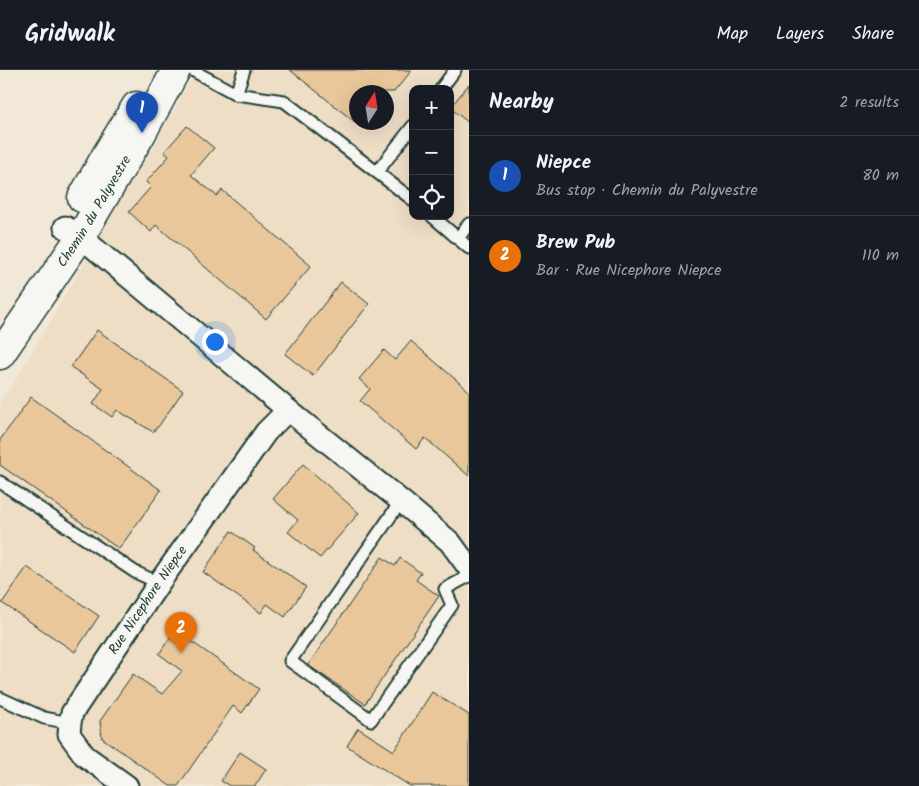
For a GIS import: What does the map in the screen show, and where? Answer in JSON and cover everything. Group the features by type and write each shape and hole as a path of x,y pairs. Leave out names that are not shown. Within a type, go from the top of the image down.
{"street":[{"name":"Chemin du Palyvestre","path":"73,231 108,152 161,70"},
{"name":"Chemin du Palyvestre","path":"3,351 73,231 142,133 176,70"},
{"path":"73,231 450,542 469,568"},
{"name":"Rue Nicephore Niepce","path":"70,723 72,713 159,583 266,432 288,410"},
{"path":"70,723 69,734 86,756 127,786"}],"lane":[{"path":"192,70 236,94 284,102 409,197"},
{"path":"236,94 244,70"},
{"path":"444,85 455,70"},
{"path":"377,172 410,130"},
{"path":"437,220 469,248"},
{"path":"458,238 469,224"},
{"path":"0,482 135,572 159,583"},
{"path":"401,501 290,661 371,720 452,605 445,589 469,576"},
{"path":"0,698 44,718 70,723"}],"shaded area":[{"path":"197,70 469,70 469,786 0,786 0,401 14,383"}],"building":[{"path":"290,70 412,70 394,92 394,85 349,85 349,117"},
{"path":"469,84 469,123 454,111 454,103"},
{"path":"187,126 214,148 191,175 217,196 222,190 311,266 266,319 156,225 151,232 129,212 151,187 146,182 169,156 164,152"},
{"path":"341,282 369,304 313,376 285,354"},
{"path":"97,330 183,391 153,432 117,410 112,417 93,404 103,389 71,367"},
{"path":"411,341 469,391 469,476 425,438 416,449 360,401 370,389 359,379 384,350 395,360"},
{"path":"31,397 161,490 119,549 0,465 0,440"},
{"path":"303,464 359,513 320,558 288,532 298,520 273,499"},
{"path":"231,531 255,548 253,550 306,587 285,617 267,604 261,613 203,572"},
{"path":"382,557 395,566 400,558 421,573 416,580 439,596 365,704 308,665"},
{"path":"27,567 99,616 75,652 2,603"},
{"path":"175,630 259,689 242,713 233,706 178,786 170,786 102,738 100,721 133,674 162,694 182,671 159,654"},
{"path":"432,692 469,715 469,786 410,786 347,746 358,728 394,751"},
{"path":"240,752 266,769 255,786 230,786 221,781"}],"place":[{"name":"Niepce","path":"142,133"},
{"name":"Brew Pub","path":"181,653"}]}
